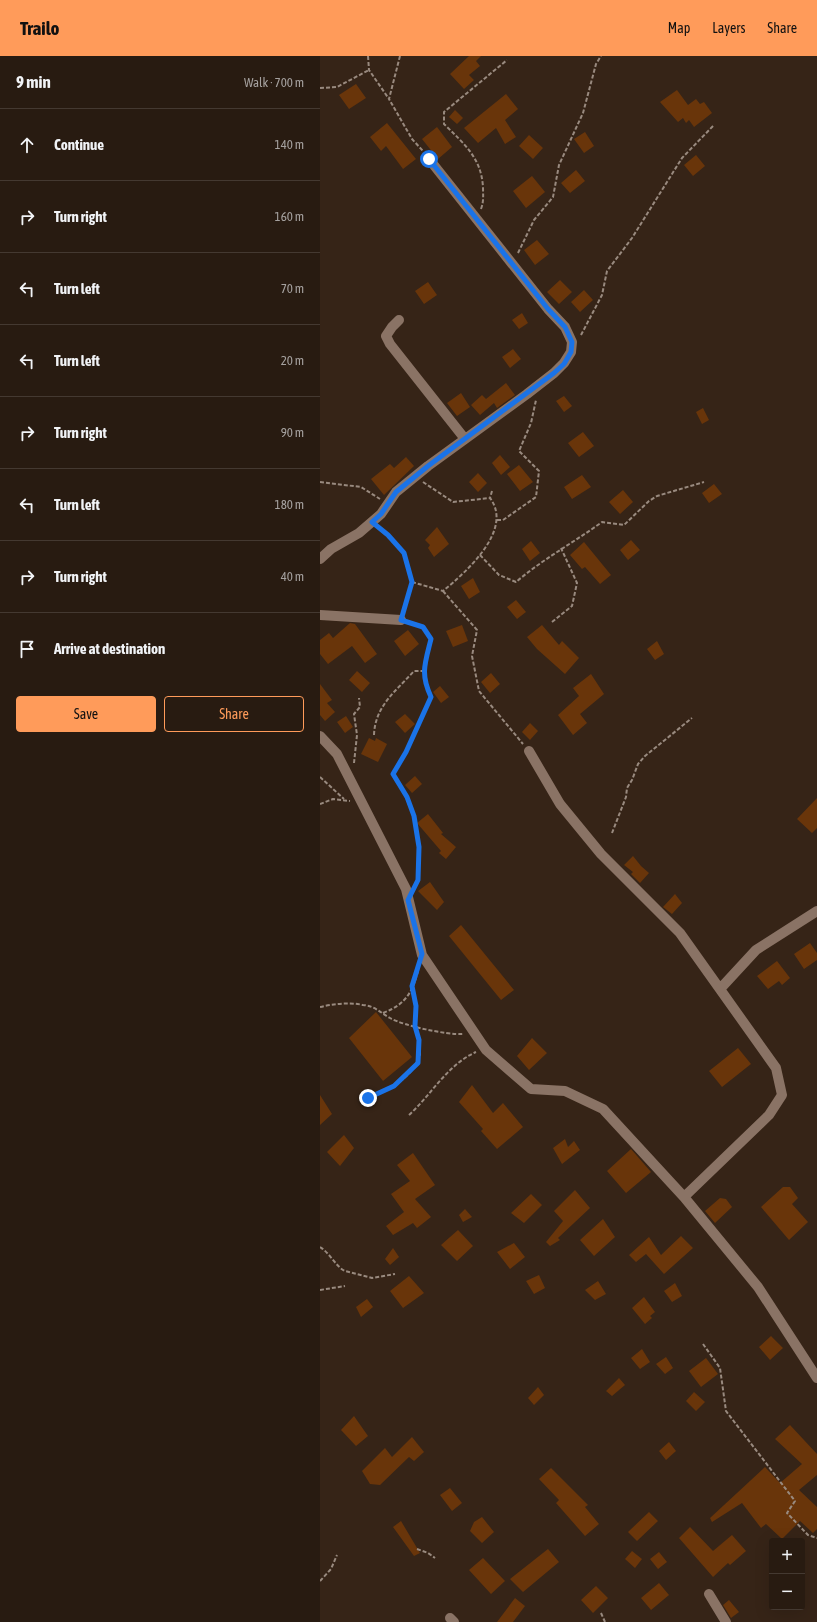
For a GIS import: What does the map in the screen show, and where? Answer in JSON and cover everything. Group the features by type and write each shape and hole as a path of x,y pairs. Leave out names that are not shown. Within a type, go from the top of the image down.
{"street":[{"path":"320,559 332,549 359,533 372,522 396,492 554,373 571,352 572,342 565,327 513,265 429,159"},
{"path":"399,320 386,336 390,344 465,439"},
{"path":"320,615 401,620"},
{"path":"320,736 337,754 406,890 422,954 486,1050 531,1088 565,1091 603,1109 684,1197 758,1287 817,1378"},
{"path":"529,751 560,804 601,854 680,933 776,1068 782,1095 769,1115 684,1197"},
{"path":"720,989 756,950 817,911"},
{"path":"709,1594 726,1622"}],"path":[{"path":"368,56 369,70 389,99 412,139 429,159"},
{"path":"389,99 400,56"},
{"path":"513,265 524,238 534,220 553,197 559,165 583,113 596,64 601,56"},
{"path":"477,219 484,202 482,174 473,154 444,124 444,112 506,60"},
{"path":"320,88 337,88 369,70"},
{"path":"571,352 602,295 607,271 632,238 682,158 714,125"},
{"path":"497,520 503,520 536,497 539,471 519,450 531,423 540,383"},
{"path":"415,477 453,502 490,498"},
{"path":"320,482 361,487 372,492 387,505"},
{"path":"480,555 499,575 516,582 561,548 582,537 602,522 624,525 648,501 657,496 704,482"},
{"path":"443,591 469,570 491,539 497,520 494,504 490,498 492,491"},
{"path":"372,522 388,535 404,553 412,582 401,620 423,627 431,639 423,672 426,687 431,697 406,752 393,774 407,797 414,816 419,847 418,880 408,900"},
{"path":"552,622 572,606 577,583 561,548"},
{"path":"412,582 443,591 476,630 472,656 479,691 529,751"},
{"path":"374,735 374,725 382,705 414,671 423,672"},
{"path":"353,765 357,734 354,714 360,707 359,698"},
{"path":"612,833 626,797 627,788 632,780 638,764 645,756 692,718"},
{"path":"320,777 345,800"},
{"path":"320,804 333,799 362,804"},
{"path":"383,1013 398,1007 408,996 422,954"},
{"path":"412,986 416,1006 415,1026 419,1040 420,1057"},
{"path":"320,1007 363,1004 376,1008 391,1019 451,1035 467,1034 473,1030"},
{"path":"409,1115 432,1092 458,1061 475,1053 486,1050"},
{"path":"368,1098 394,1086 412,1071 418,1063 420,1052"},
{"path":"320,1246 332,1256 342,1270 372,1278 395,1274"},
{"path":"320,1290 345,1286"},
{"path":"703,1344 720,1368 726,1411 795,1501 787,1512 808,1535 817,1538"},
{"path":"416,1549 428,1553 435,1558"},
{"path":"320,1581 331,1569 337,1555"},
{"path":"601,1613 605,1622"}],"building":[{"path":"469,56 481,56 476,61 480,66 469,75 474,80 464,89 450,74"},
{"path":"356,84 366,98 349,109 339,95"},
{"path":"677,90 688,105 696,99 700,104 704,102 712,113 694,127 689,120 686,123 683,118 678,122 660,102"},
{"path":"506,94 518,109 505,120 516,137 505,144 496,128 478,143 464,128"},
{"path":"455,110 463,118 457,124 449,117"},
{"path":"387,123 416,159 403,169 386,146 381,151 370,137"},
{"path":"437,127 452,147 438,159 422,139"},
{"path":"585,132 594,146 584,153 574,139"},
{"path":"529,135 543,148 533,159 519,146"},
{"path":"696,155 705,166 693,176 684,165"},
{"path":"576,170 585,181 570,193 561,183"},
{"path":"532,176 545,192 526,208 513,191"},
{"path":"537,240 549,254 535,265 524,250"},
{"path":"560,280 572,292 559,304 547,292"},
{"path":"428,282 437,295 424,304 415,291"},
{"path":"584,290 593,300 580,312 571,302"},
{"path":"522,313 528,323 519,329 512,320"},
{"path":"513,349 521,359 510,368 502,357"},
{"path":"506,383 515,395 497,408 494,403 480,415 471,405 482,395 486,399"},
{"path":"461,393 470,407 457,416 447,403"},
{"path":"564,396 572,406 564,412 556,401"},
{"path":"703,408 709,420 702,424 696,412"},
{"path":"583,432 594,446 579,457 568,443"},
{"path":"500,455 510,467 501,475 492,463"},
{"path":"406,457 414,466 384,495 371,479 390,464 394,468"},
{"path":"519,465 533,482 520,491 507,474"},
{"path":"478,473 487,483 478,492 469,482"},
{"path":"582,475 591,487 572,499 564,487"},
{"path":"714,484 722,494 709,503 702,493"},
{"path":"623,490 633,502 620,514 609,502"},
{"path":"437,527 449,544 434,557 428,548 430,545 425,540"},
{"path":"631,540 640,550 628,560 620,550"},
{"path":"531,541 540,553 530,561 522,549"},
{"path":"584,542 611,575 600,584 585,567 582,569 570,555"},
{"path":"473,578 480,592 469,599 461,586"},
{"path":"516,600 526,612 517,619 507,607"},
{"path":"350,623 355,624 377,654 365,663 352,646 328,664 320,654 320,640 329,633 333,638"},
{"path":"462,625 468,641 453,647 446,631"},
{"path":"542,625 559,645 562,641 579,658 565,674 537,649 527,637"},
{"path":"408,630 419,644 405,656 394,641"},
{"path":"657,641 664,654 655,660 647,649"},
{"path":"357,671 370,683 362,692 349,680"},
{"path":"491,673 500,684 490,693 481,682"},
{"path":"591,674 604,694 580,714 587,723 573,735 558,715 579,696 573,688"},
{"path":"320,684 332,700 327,703 335,712 325,721 320,715"},
{"path":"440,686 449,697 441,703 433,692"},
{"path":"405,714 415,724 405,733 395,722"},
{"path":"346,716 353,727 345,733 337,722"},
{"path":"530,723 538,731 530,740 522,732"},
{"path":"369,738 375,741 376,738 387,744 378,762 361,754"},
{"path":"415,776 422,784 412,793 405,785"},
{"path":"817,798 817,828 812,833 797,819"},
{"path":"428,814 443,833 441,834 456,847 446,859 439,853 441,851 417,823"},
{"path":"633,856 649,873 640,883 631,874 633,872 624,865"},
{"path":"430,882 444,902 437,910 418,891"},
{"path":"675,894 682,903 672,914 663,907"},
{"path":"461,925 514,990 501,1000 449,936"},
{"path":"810,943 817,953 817,960 804,969 794,954"},
{"path":"777,961 790,978 782,985 779,981 768,989 757,976"},
{"path":"376,1012 412,1057 383,1081 349,1038"},
{"path":"532,1038 547,1053 529,1070 517,1056"},
{"path":"738,1048 751,1064 722,1087 709,1071"},
{"path":"472,1085 493,1113 503,1103 523,1127 497,1149 481,1131 483,1129 459,1102"},
{"path":"320,1095 332,1114 320,1125"},
{"path":"344,1135 354,1148 340,1166 327,1152"},
{"path":"565,1139 568,1147 574,1141 580,1150 562,1164 553,1148"},
{"path":"631,1149 651,1172 626,1193 607,1171"},
{"path":"413,1153 435,1185 415,1199 431,1217 417,1228 413,1223 393,1235 386,1226 404,1212 391,1194 410,1181 397,1165"},
{"path":"783,1187 790,1187 798,1198 792,1204 808,1222 789,1240 761,1207"},
{"path":"575,1190 590,1208 558,1238 560,1240 550,1246 546,1242 563,1221 554,1211"},
{"path":"531,1194 542,1205 524,1223 511,1213"},
{"path":"720,1198 726,1199 732,1207 715,1223 705,1211"},
{"path":"465,1209 472,1217 463,1222 459,1215"},
{"path":"603,1219 615,1237 594,1256 580,1240"},
{"path":"458,1230 473,1246 457,1261 441,1245"},
{"path":"681,1236 693,1248 664,1274 646,1254 636,1262 629,1255 649,1237 661,1255"},
{"path":"514,1243 525,1257 510,1269 497,1252"},
{"path":"393,1248 399,1257 390,1265 385,1259"},
{"path":"539,1275 545,1288 534,1294 526,1281"},
{"path":"409,1276 424,1293 403,1308 390,1291"},
{"path":"598,1281 606,1294 595,1300 585,1290"},
{"path":"675,1283 682,1296 672,1302 664,1291"},
{"path":"644,1297 655,1312 650,1316 652,1318 645,1324 632,1308"},
{"path":"367,1299 373,1307 361,1317 356,1307"},
{"path":"771,1336 783,1348 770,1360 759,1347"},
{"path":"642,1349 650,1362 640,1369 631,1358"},
{"path":"666,1357 673,1368 665,1374 656,1364"},
{"path":"706,1358 718,1374 701,1387 689,1371"},
{"path":"619,1378 625,1385 612,1396 606,1391"},
{"path":"538,1387 544,1395 534,1405 528,1398"},
{"path":"694,1392 705,1402 696,1411 686,1401"},
{"path":"354,1416 368,1436 356,1446 341,1430"},
{"path":"790,1425 817,1454 817,1475 799,1490 817,1507 817,1529 813,1533 800,1521 783,1538 781,1538 766,1524 761,1528 742,1503 712,1522 710,1518 765,1467 780,1483 802,1464 775,1439"},
{"path":"412,1437 424,1452 414,1461 409,1457 380,1485 370,1484 362,1471 385,1448 392,1457"},
{"path":"669,1442 676,1451 666,1460 659,1451"},
{"path":"551,1468 588,1505 585,1507 599,1524 585,1536 556,1503 559,1500 539,1479"},
{"path":"450,1488 462,1503 452,1511 440,1495"},
{"path":"649,1512 658,1521 637,1541 628,1532"},
{"path":"482,1517 494,1532 482,1543 470,1531 474,1522"},
{"path":"401,1521 420,1553 414,1556 393,1527"},
{"path":"690,1527 713,1551 732,1535 746,1551 730,1565 728,1563 713,1577 679,1538"},
{"path":"548,1549 559,1562 523,1592 510,1579"},
{"path":"632,1551 642,1559 635,1568 625,1559"},
{"path":"659,1552 667,1562 658,1569 650,1559"},
{"path":"483,1558 505,1581 491,1594 469,1570"},
{"path":"659,1583 669,1595 651,1610 641,1598"},
{"path":"596,1586 608,1598 593,1613 581,1600"},
{"path":"515,1598 525,1606 513,1622 497,1622"},
{"path":"729,1600 739,1612 731,1618 723,1605"}],"route":[{"path":"368,1098 394,1086 412,1071 418,1063 420,1052 419,1040 415,1026 414,1017 416,1006 412,986 422,954 408,900 418,880 419,847 414,816 407,797 393,774 406,752 431,697 426,687 423,672 431,639 423,627 401,620 412,582 404,553 388,535 372,522 381,514 396,492 428,466 527,394 564,364 571,352 572,342 565,327 548,309 429,159"}]}
